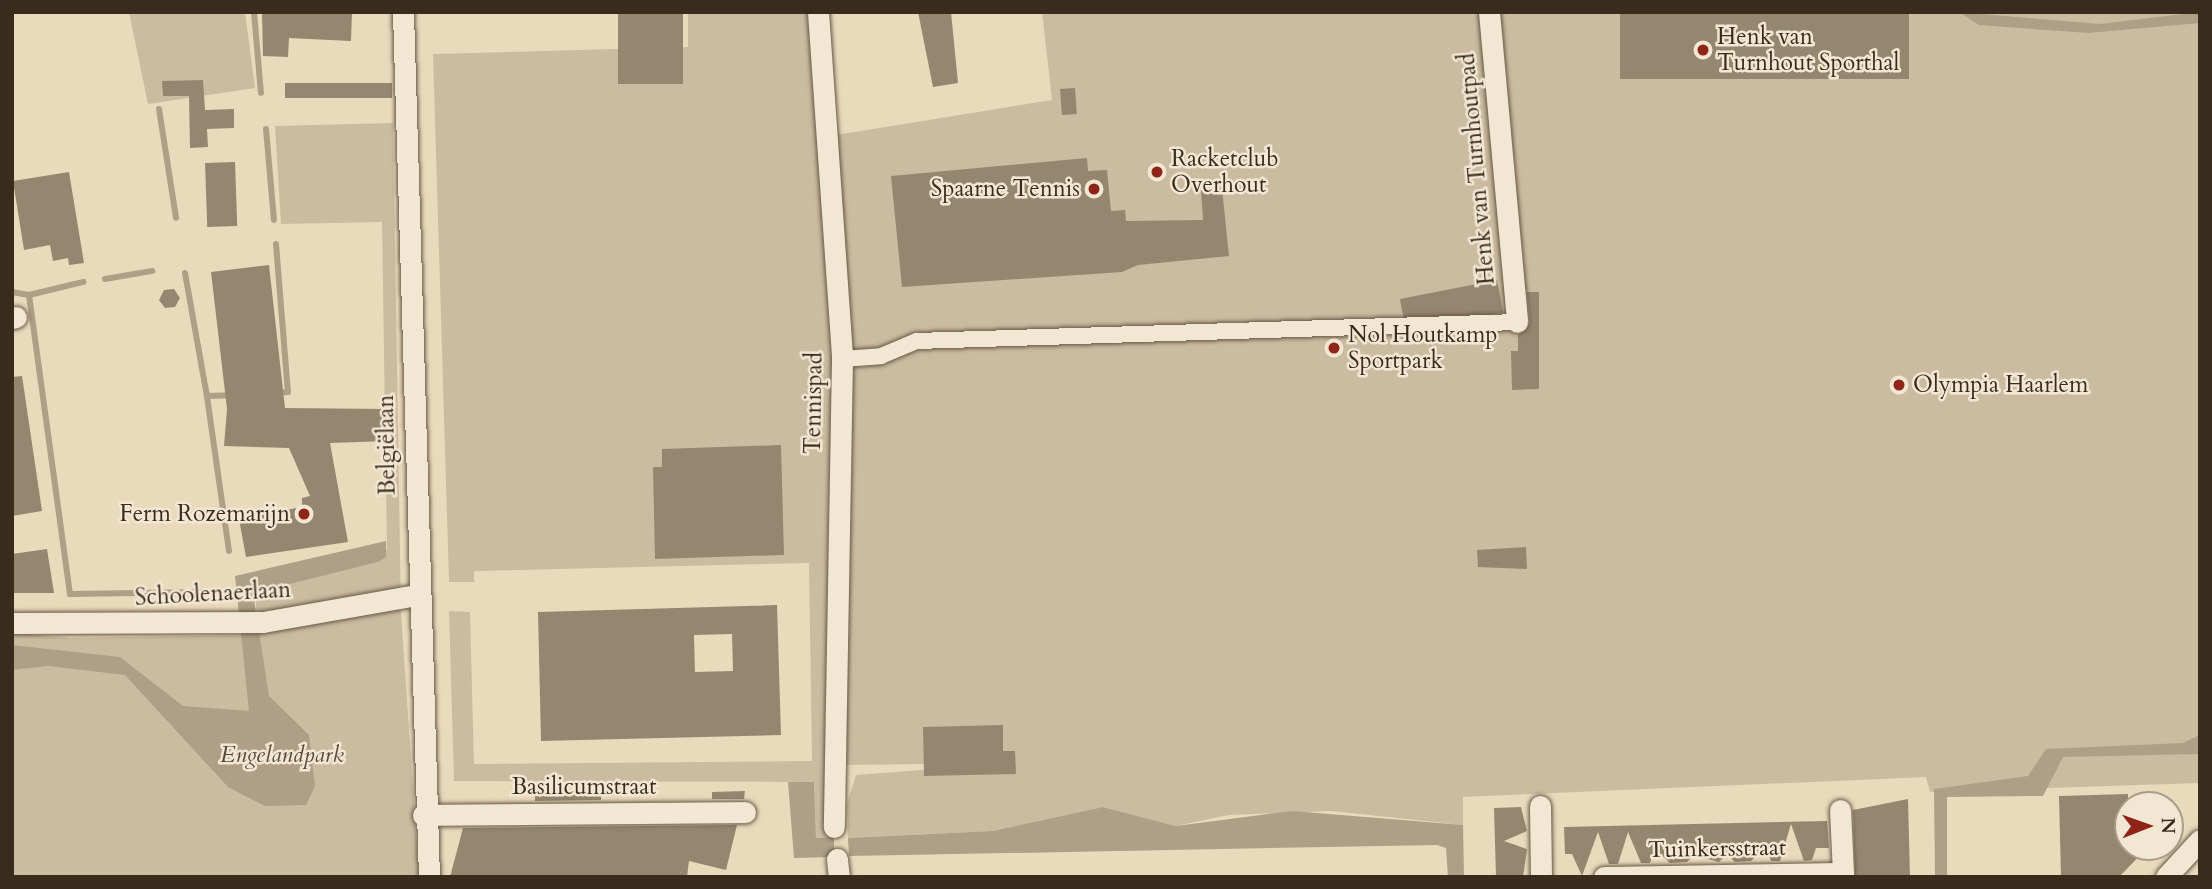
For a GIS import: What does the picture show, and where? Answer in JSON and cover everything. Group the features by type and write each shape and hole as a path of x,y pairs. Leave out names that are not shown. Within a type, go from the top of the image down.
{"street":[{"name":"Belgiëlaan","path":"403,12 416,595 423,815 429,877"},
{"name":"Tennispad","path":"818,12 842,359 832,794 834,827"},
{"name":"Henk van Turnhoutpad","path":"1489,12 1517,322"},
{"path":"842,359 881,356 917,341 1517,322"},
{"name":"Schoolenaerlaan","path":"12,623 263,622 416,595"},
{"path":"1540,806 1541,877"},
{"path":"1830,875 1843,873 1840,810"},
{"name":"Basilicumstraat","path":"423,815 745,812"},
{"path":"2165,877 2200,841"},
{"name":"Tuinkersstraat","path":"1604,877 1830,875"}],"green space":[{"path":"129,12 245,12 255,88 148,104"},
{"name":"Nol Houtkamp Sportpark","path":"688,12 825,12 836,135 1052,100 1042,12 2200,12 2200,783 1930,792 1926,777 1463,797 1463,825 1331,811 1229,815 1176,826 1103,807 992,831 848,838 847,804 856,775 1014,763 838,765 834,838 816,838 814,782 454,781 449,611 470,612 474,764 812,761 809,563 474,571 474,582 449,582 433,54 688,47"},
{"name":"Engelandpark","path":"393,123 401,613 419,877 12,877 12,633 72,638 258,635 255,590 378,562 387,549 382,222 281,224 275,126"}],"shaded area":[{"path":"1959,12 2100,24 2200,12 2200,23 2088,33 1979,25"},
{"path":"386,541 386,557 378,562 253,593 269,696 309,735 315,786 306,805 265,806 228,787 125,675 48,666 12,670 12,645 120,657 183,706 249,711 235,576"},
{"path":"2200,735 2200,754 2063,757 2043,796 1947,797 1947,877 1935,877 1934,789 2028,776 2046,749 2183,743"},
{"path":"788,782 814,782 816,838 834,838 834,857 794,858"},
{"path":"1103,807 1176,826 1292,811 1463,825 1464,877 1448,877 1446,848 1437,845 849,856 848,838 992,831"}],"building":[{"path":"262,12 352,12 351,41 289,38 288,57 263,56"},
{"path":"618,12 683,12 683,84 618,84"},
{"path":"918,12 951,12 958,83 933,87"},
{"path":"1620,12 1909,12 1909,79 1620,79"},
{"path":"203,80 205,110 234,109 234,128 207,129 208,147 190,148 189,96 163,96 162,81"},
{"path":"285,83 392,83 392,98 285,98"},
{"path":"1075,88 1077,114 1062,115 1060,89"},
{"path":"1087,158 1088,171 1107,170 1111,211 1125,210 1126,221 1203,220 1201,190 1222,188 1229,256 1138,265 1122,272 902,287 891,176"},
{"path":"235,162 237,226 207,227 205,163"},
{"path":"69,172 84,263 69,265 68,258 53,261 50,245 24,250 13,181"},
{"path":"269,265 285,408 387,409 388,441 330,443 348,542 246,557 239,519 302,507 302,498 310,496 289,448 224,446 227,409 211,272"},
{"path":"1497,280 1503,312 1406,331 1400,299"},
{"path":"174,289 180,298 175,307 165,308 159,300 164,290"},
{"path":"1527,292 1539,292 1539,389 1512,390 1511,351 1518,351 1518,335 1530,322"},
{"path":"22,376 42,511 12,516 12,377"},
{"path":"781,445 784,555 655,559 653,467 662,467 662,449"},
{"path":"1526,547 1527,569 1478,567 1477,550"},
{"path":"47,549 54,593 12,593 12,554"},
{"path":"777,605 781,735 541,741 538,612","holes":["732,634 733,671 695,672 694,635"]},
{"path":"1003,725 1003,751 1015,751 1016,774 924,776 923,727"},
{"path":"745,791 744,799 712,799 712,792"},
{"path":"535,794 601,794 601,800 535,801"},
{"path":"2114,794 2114,861 2134,861 2119,877 2061,877 2059,796"},
{"path":"1908,799 1910,877 1855,877 1853,810"},
{"path":"1521,807 1527,831 1504,841 1527,849 1523,877 1496,877 1494,808"},
{"path":"1827,821 1829,848 1816,848 1812,860 1804,861 1791,824 1780,861 1771,861 1766,846 1751,861 1735,862 1727,854 1719,862 1694,855 1687,862 1670,863 1655,849 1650,863 1641,863 1628,832 1618,864 1609,864 1598,832 1582,876 1572,854 1565,854 1564,827"},
{"path":"737,825 726,870 689,861 687,877 450,877 463,828"}],"waterway":[{"path":"254,12 261,93"},
{"path":"159,109 176,218"},
{"path":"266,129 274,220"},
{"path":"276,244 288,392 278,393"},
{"path":"105,279 152,271"},
{"path":"185,273 207,396"},
{"path":"29,295 83,282"},
{"path":"12,292 29,295 70,594 208,592"},
{"path":"229,551 207,396 232,395"}],"place":[{"name":"Henk van Turnhout Sporthal","path":"1703,50"},
{"name":"Racketclub Overhout","path":"1157,172"},
{"name":"Spaarne Tennis","path":"1094,189"},
{"name":"Nol Houtkamp Sportpark","path":"1334,348"},
{"name":"Olympia Haarlem","path":"1899,385"},
{"name":"Ferm Rozemarijn","path":"304,514"}]}
